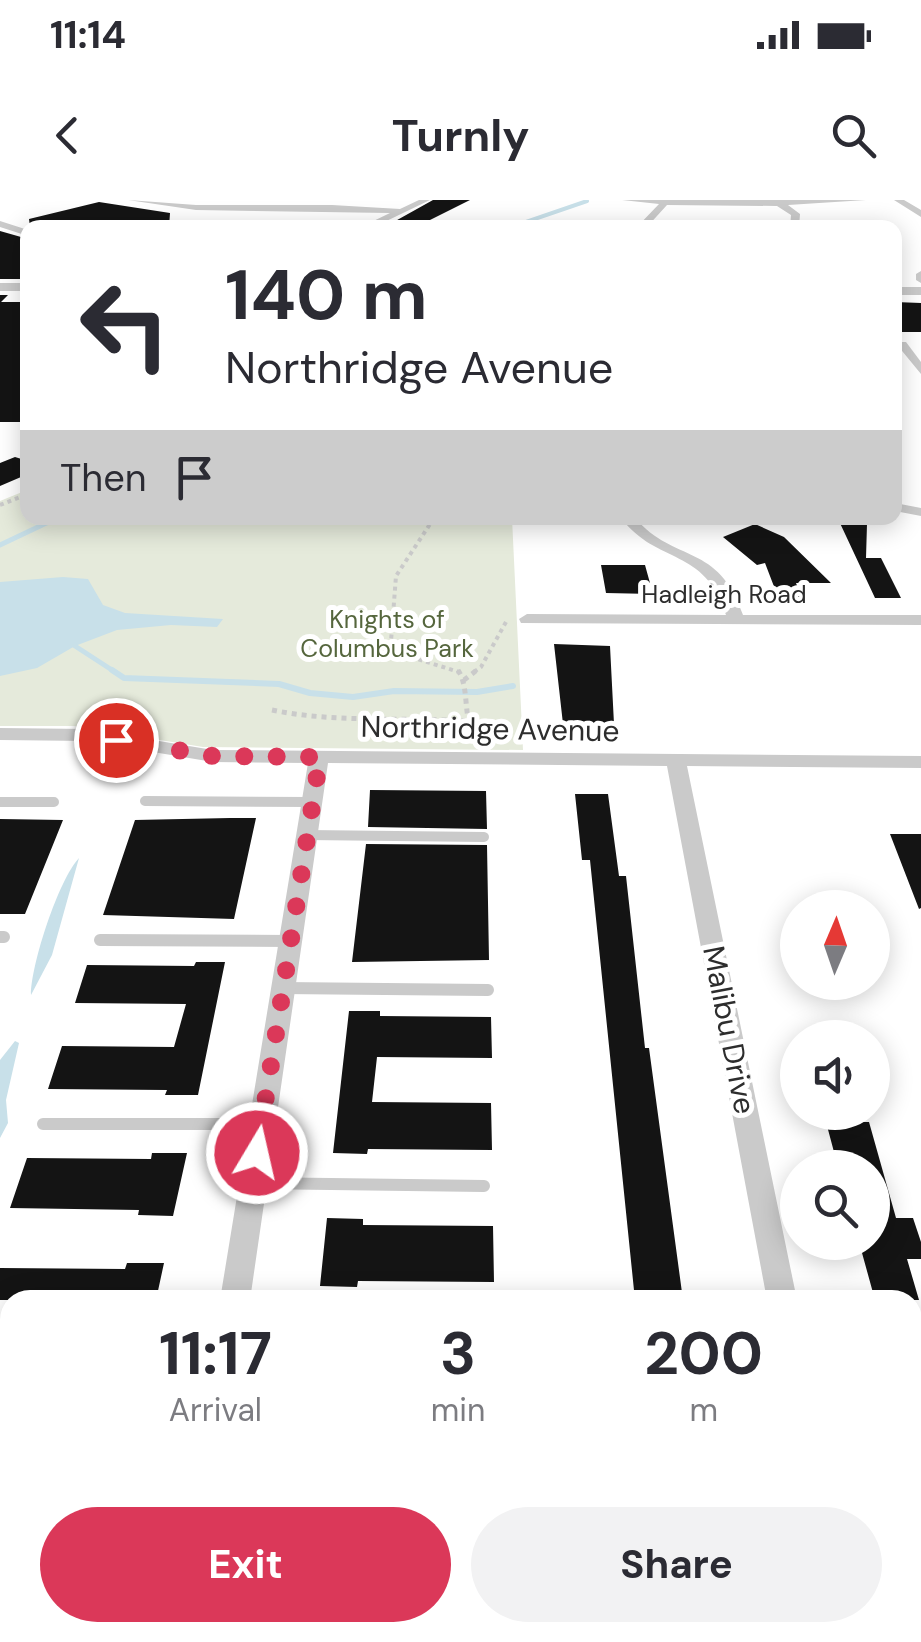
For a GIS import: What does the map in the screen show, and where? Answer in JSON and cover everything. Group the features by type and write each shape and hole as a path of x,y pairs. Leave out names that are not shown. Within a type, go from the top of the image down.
{"street":[{"path":"132,200 180,206 311,203 399,211"},
{"path":"380,220 426,200"},
{"path":"626,200 663,204 862,200"},
{"path":"898,200 921,214"},
{"path":"648,220 663,204"},
{"path":"780,204 796,214 795,220"},
{"path":"902,349 921,370"},
{"path":"633,525 639,534 684,554 720,580 736,618"},
{"name":"Hadleigh Road","path":"526,619 921,620"},
{"name":"Northridge Avenue","path":"0,734 87,735 213,756 921,762"},
{"path":"236,1290 320,757"},
{"name":"Malibu Drive","path":"676,760 780,1290"}],"lane":[{"path":"146,800 312,802"},
{"path":"0,802 54,802"},
{"path":"307,835 484,837"},
{"path":"100,940 290,940"},
{"path":"282,988 488,990"},
{"path":"43,1124 262,1124"},
{"path":"252,1182 484,1186"}],"path":[{"path":"429,525 396,576 391,641 395,649 411,658 458,670 464,680 465,721 474,737 476,757"},
{"path":"464,680 481,667 507,620 526,619"},
{"path":"272,710 306,717 392,716 465,721"}],"green space":[{"name":"Knights of Columbus Park","path":"20,493 20,525 512,525 523,750 203,747 74,726 0,726 0,501"}],"water":[{"path":"88,579 103,605 125,613 223,619 217,627 171,625 117,630 75,646 37,668 0,676 0,582"},
{"path":"79,858 52,955 31,995 48,923 63,884"},
{"path":"15,1041 19,1043 6,1100 8,1123 0,1138 0,1060"}],"building":[{"path":"433,200 470,200 430,220 397,220"},
{"path":"99,202 170,213 170,220 29,219"},
{"path":"0,231 20,237 20,279 0,279"},
{"path":"0,295 8,295 1,302 20,302 20,422 0,422"},
{"path":"902,302 921,303 921,332 902,332"},
{"path":"20,459 20,477 0,486 0,463"},
{"path":"757,525 784,537 831,583 796,583 802,598 778,597 765,563 757,565 723,537"},
{"path":"841,525 867,525 866,558 881,558 901,598 875,598"},
{"path":"601,565 645,565 653,594 606,593"},
{"path":"554,644 610,646 614,724 563,724"},
{"path":"370,790 486,791 487,829 368,827"},
{"path":"575,794 608,794 619,876 626,876 645,1048 649,1048 682,1290 634,1290 590,860 582,860"},
{"path":"256,818 234,919 103,915 135,820"},
{"path":"0,819 63,820 25,914 0,914"},
{"path":"890,834 921,834 919,909"},
{"path":"366,844 487,845 489,960 352,962"},
{"path":"196,962 225,962 198,1095 165,1095 167,1090 48,1089 62,1046 174,1047 186,1004 75,1003 87,965 194,966"},
{"path":"349,1011 380,1011 380,1016 491,1017 492,1058 377,1057 372,1102 491,1103 492,1150 368,1149 367,1154 333,1153"},
{"path":"828,1130 871,1130 877,1150 833,1150"},
{"path":"152,1153 187,1153 173,1216 138,1215 139,1210 10,1208 27,1158 151,1159"},
{"path":"890,1197 896,1218 913,1218 921,1242 921,1259 907,1259 916,1290 872,1290 864,1260 890,1260"},
{"path":"327,1218 363,1219 363,1225 493,1226 494,1282 358,1281 357,1287 320,1286"},
{"path":"127,1263 164,1263 158,1290 0,1290 0,1268 125,1269"}],"waterway":[{"path":"531,220 587,201"},
{"path":"0,545 42,525"},
{"path":"75,646 115,672"},
{"path":"115,672 124,678 279,684 310,693 353,697 394,691 477,692 513,686"}],"route":[{"path":"116,740 213,756 320,757 257,1153"}]}
